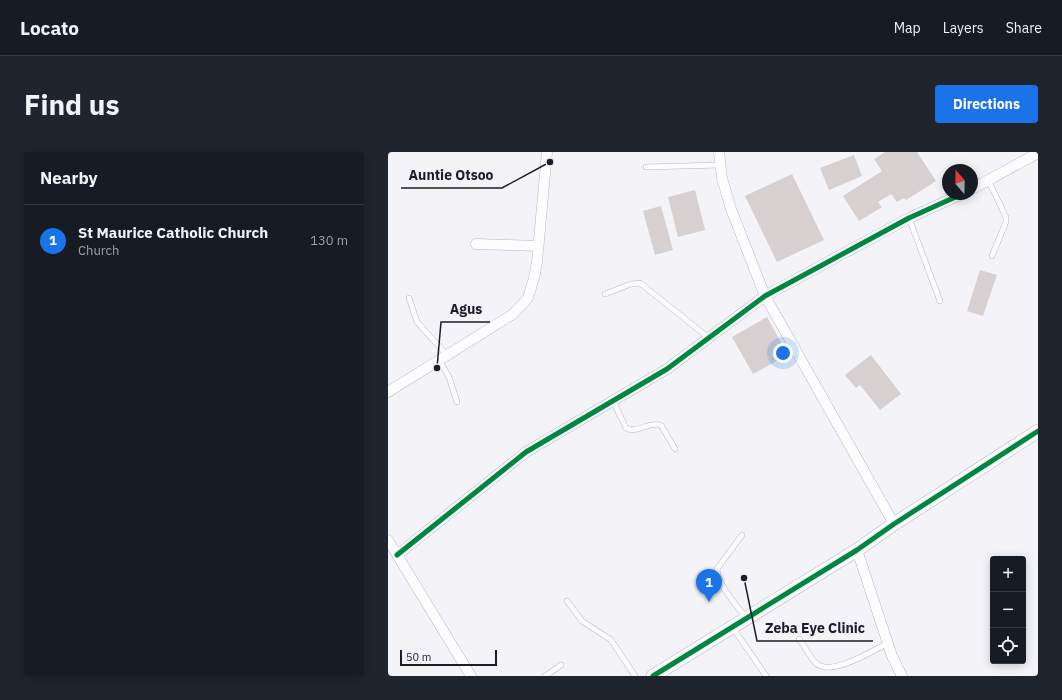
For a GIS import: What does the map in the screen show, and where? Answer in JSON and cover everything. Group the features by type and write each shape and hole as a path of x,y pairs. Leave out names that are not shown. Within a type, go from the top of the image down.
{"street":[{"path":"388,392 513,314 528,298 534,278 547,152"},
{"path":"719,152 720,165 731,209 765,296 894,524"},
{"path":"978,186 1035,154"},
{"path":"397,554 526,452 666,369 765,296 909,218 949,200"},
{"path":"476,244 538,246"},
{"path":"652,676 857,550 894,524 1038,431"},
{"path":"388,540 471,676"},
{"path":"857,550 888,643 902,676"}],"lane":[{"path":"646,167 720,165"},
{"path":"988,180 1006,217 1006,222 992,256"},
{"path":"909,218 940,301"},
{"path":"605,294 636,282 640,283 709,338"},
{"path":"409,298 417,322 443,357 450,386 456,402"},
{"path":"613,401 626,428 635,430 650,425 661,426 675,449"},
{"path":"742,535 717,569 717,573 728,594 746,618"},
{"path":"567,601 582,621 611,640 635,676"},
{"path":"732,627 766,676"},
{"path":"799,639 816,663 821,666 832,668 838,667 888,643"},
{"path":"545,676 561,665"}],"building":[{"path":"885,152 917,152 936,181 906,200 904,198 897,202 891,194 878,202 882,207 859,221 843,196 882,171 874,159"},
{"path":"854,155 862,176 829,190 820,168"},
{"path":"792,174 824,240 777,262 745,196"},
{"path":"695,190 705,230 678,237 668,197"},
{"path":"661,206 673,250 655,255 643,211"},
{"path":"980,270 997,275 983,316 967,311"},
{"path":"767,317 788,355 753,374 732,337"},
{"path":"871,355 901,394 880,410 860,385 856,388 845,375"}],"cycle path":[{"path":"397,555 526,452 667,369 765,296 909,218 949,200"},
{"path":"653,676 857,550 894,524 1038,431"}],"place":[{"name":"Auntie Otsoo","path":"550,162"},
{"name":"Agus","path":"437,368"},
{"name":"Zeba Eye Clinic","path":"744,578"},
{"name":"St Maurice Catholic Church","path":"709,602"}]}
